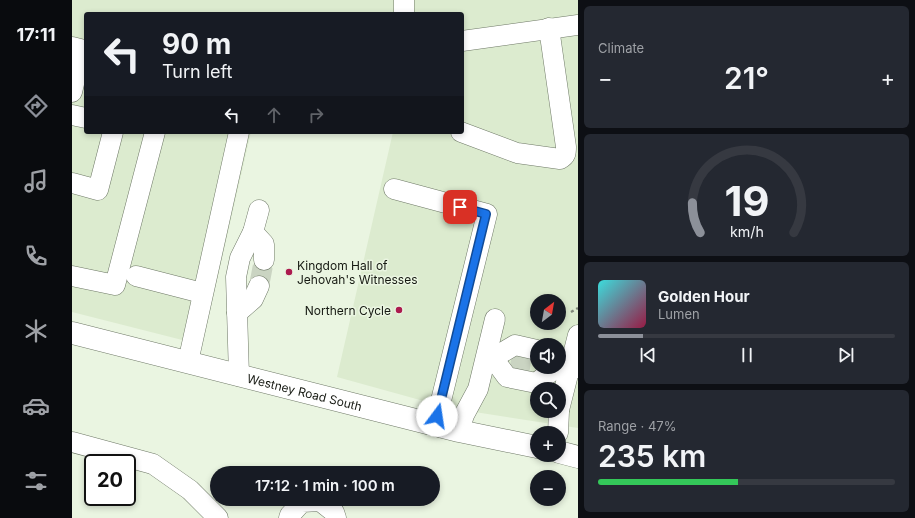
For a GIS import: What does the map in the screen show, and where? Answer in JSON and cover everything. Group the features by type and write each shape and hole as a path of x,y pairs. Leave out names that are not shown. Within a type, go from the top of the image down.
{"main road":[{"name":"Westney Road South","path":"72,333 434,425 530,446"},
{"path":"566,454 578,457"}],"street":[{"path":"404,0 404,12"},
{"path":"464,41 578,25"},
{"path":"464,133 517,153 560,159 564,157 566,147 549,28"},
{"path":"72,92 80,52"},
{"path":"72,115 84,118"},
{"path":"72,183 98,190 112,134"},
{"path":"72,276 115,284 154,134"},
{"path":"188,362 202,293 239,134"},
{"path":"394,189 486,214 434,425"},
{"path":"239,376 236,278 240,258 253,232 259,210"},
{"path":"253,232 264,244 264,260"},
{"path":"136,276 202,293"},
{"path":"237,313 253,298 259,286"},
{"path":"495,319 497,358 507,377 536,383 552,374"},
{"path":"566,360 578,335"},
{"path":"459,431 464,415 497,358 515,345 530,348"},
{"path":"72,442 153,464 190,490 218,518"},
{"path":"289,518 302,502 320,500 334,512 336,518"}],"path":[{"path":"571,312 578,308"}],"shaded area":[{"path":"72,0 578,0 578,428 449,408 337,377 393,134 464,134 464,12 84,12 84,134 251,134 202,345 72,312"}],"tunnel":[{"path":"259,286 264,260"},
{"path":"511,360 530,363"}],"place":[{"name":"Kingdom Hall of Jehovah's Witnesses","path":"289,272"},
{"name":"Northern Cycle","path":"399,310"}],"route":[{"path":"437,416 486,214 460,207"}]}
